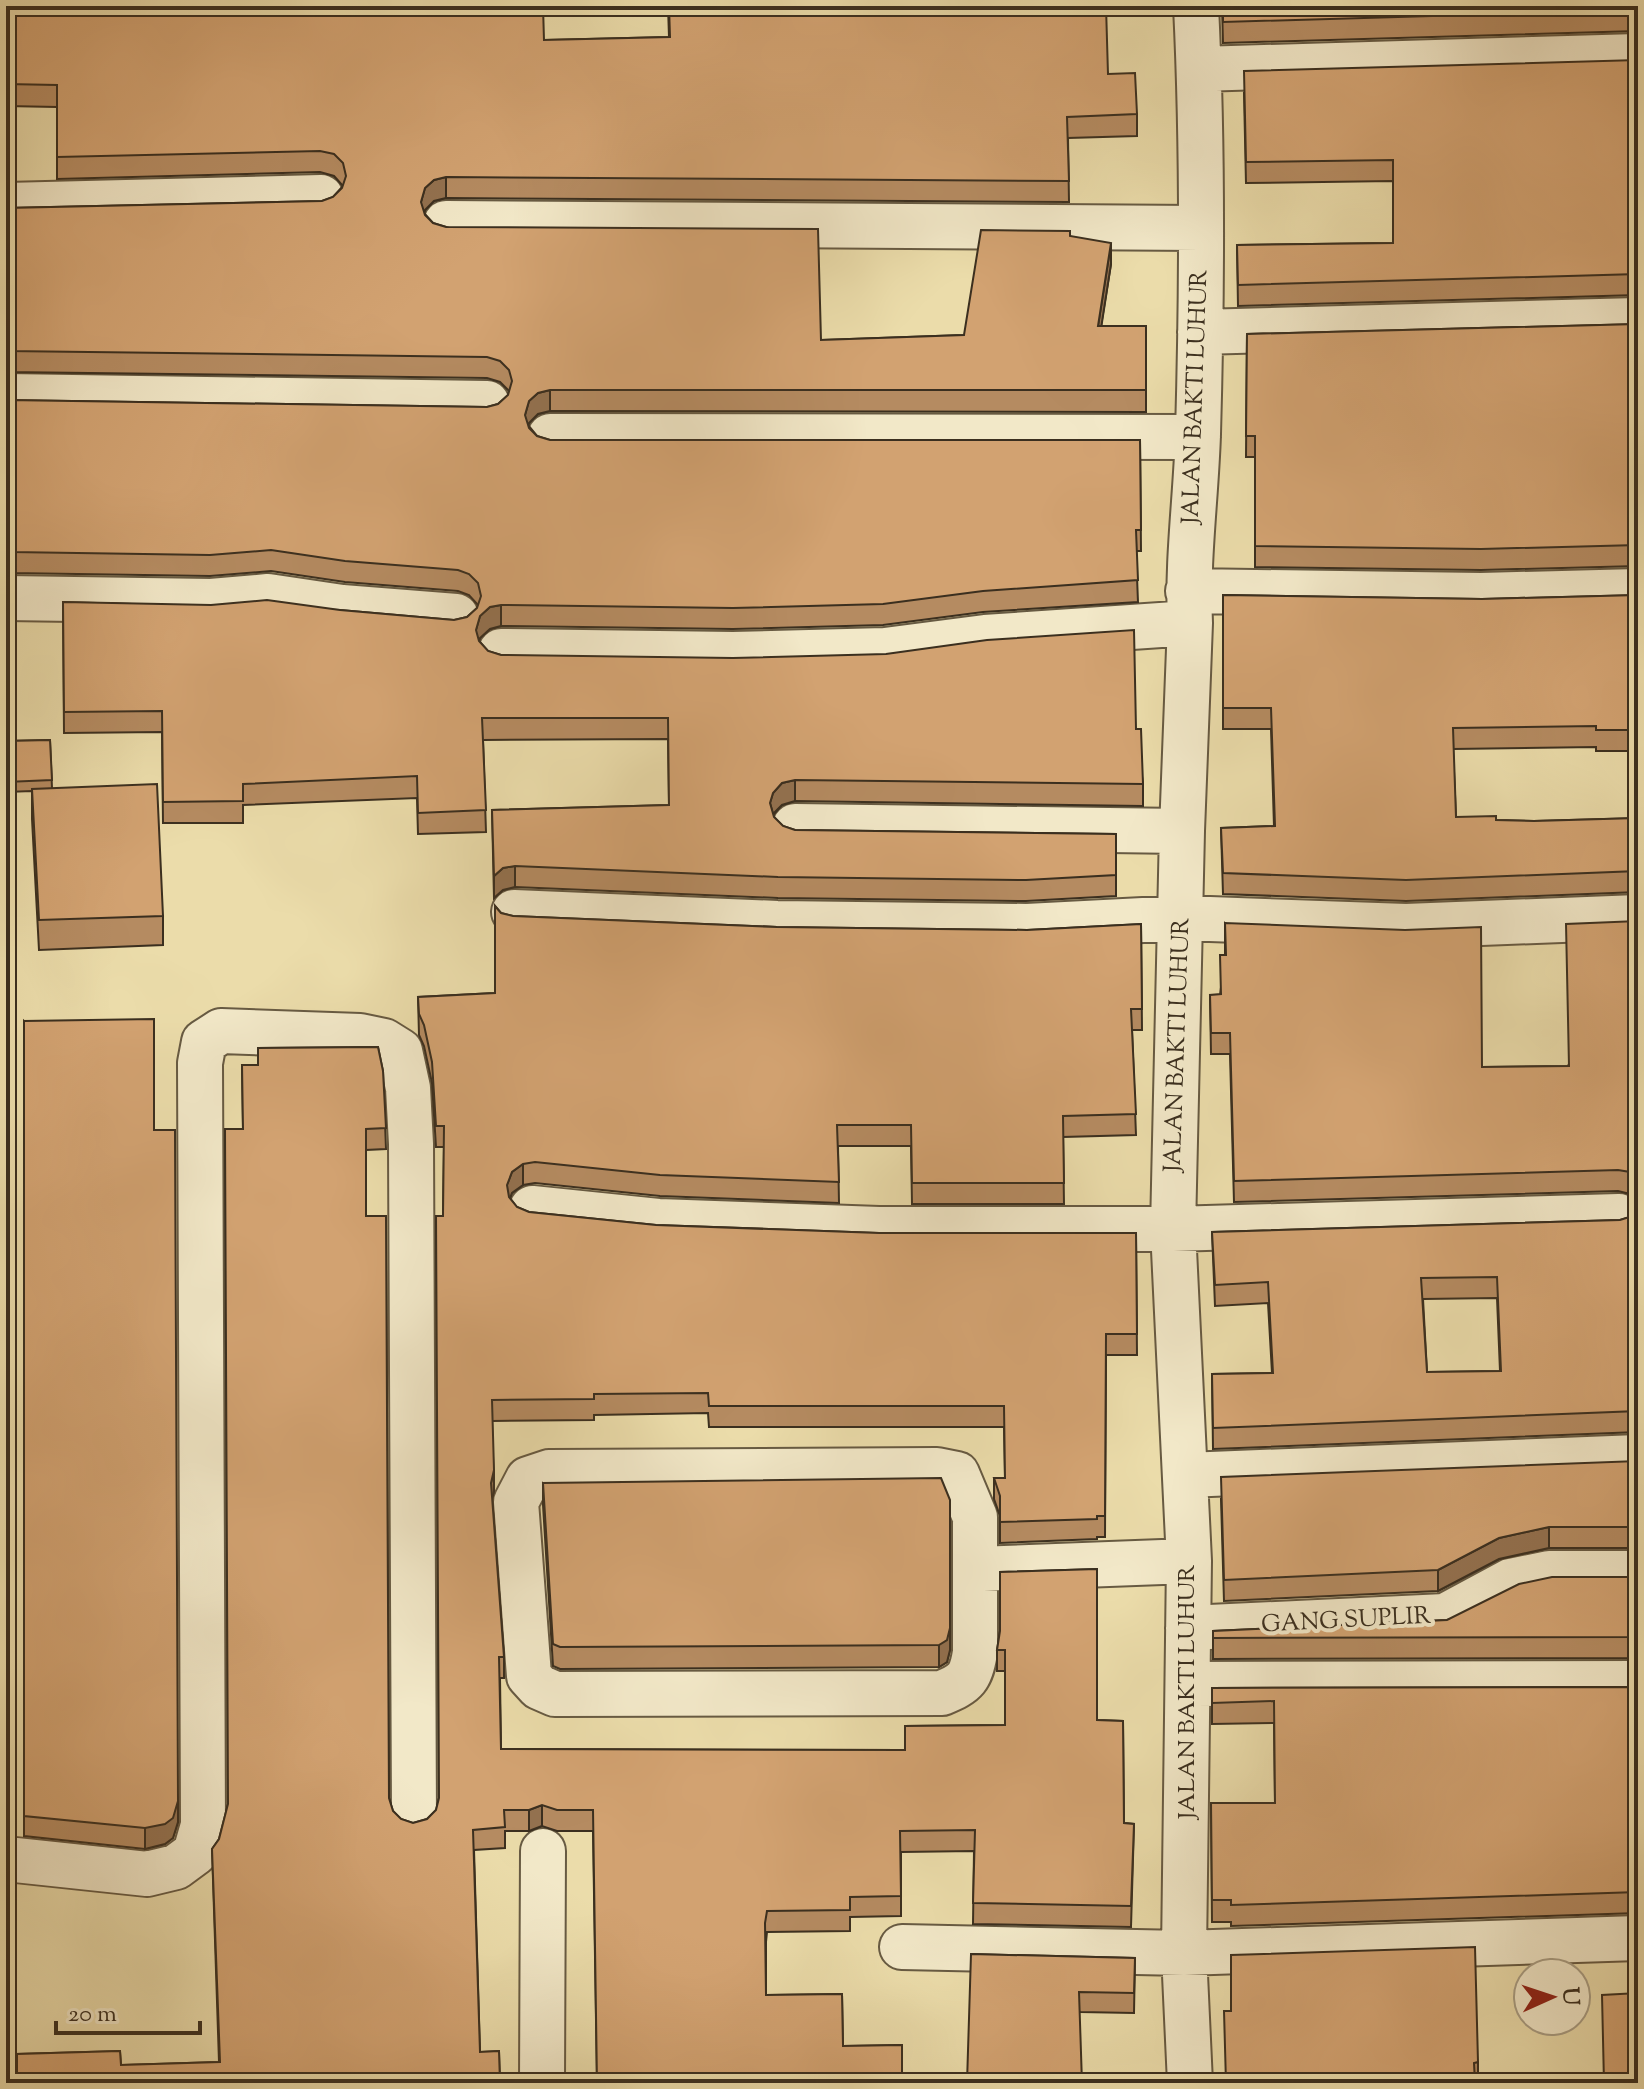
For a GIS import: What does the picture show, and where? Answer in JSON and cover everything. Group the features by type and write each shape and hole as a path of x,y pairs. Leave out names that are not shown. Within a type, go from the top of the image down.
{"street":[{"path":"157,6 355,12"},
{"name":"JALAN BAKTI LUHUR","path":"1190,2083 1184,1953 1189,1561 1173,1229 1182,831 1200,332 1196,6"},
{"path":"1199,69 1638,56"},
{"path":"6,205 321,197"},
{"path":"446,223 1200,228"},
{"path":"1200,332 1638,320"},
{"path":"6,396 487,403"},
{"path":"550,436 1198,437"},
{"path":"501,651 733,654 885,650 1189,607 1638,591"},
{"path":"6,598 211,601 268,596 342,607 456,616"},
{"path":"795,826 1182,831"},
{"path":"514,912 777,923 995,926 1182,918 1406,926 1638,917"},
{"path":"6,1859 147,1874 176,1867 195,1853 203,1825 200,1063 204,1042 221,1031 360,1036 384,1041 400,1051 408,1088 411,1144 414,1819"},
{"path":"532,1208 658,1221 879,1229 1173,1229 1619,1216"},
{"path":"1186,1475 1638,1457"},
{"path":"937,1470 957,1474 966,1492 975,1517 976,1569 972,1672 960,1685 942,1693 555,1694 539,1687 529,1676 516,1502 528,1479 549,1472 937,1470"},
{"path":"976,1569 1189,1561"},
{"name":"GANG SUPLIR","path":"1188,1628 1445,1616 1510,1581 1549,1573 1638,1573"},
{"path":"1189,1684 1638,1683"},
{"path":"542,2083 543,1851"},
{"path":"902,1947 1184,1953 1638,1938"}],"building":[{"path":"6,6 145,6 156,10 354,16 374,6 543,6 544,40 670,37 669,6 1106,6 1108,74 1135,73 1137,114 1067,117 1069,181 446,177 434,180 425,188 421,202 425,215 433,223 446,227 818,229 821,340 964,335 981,230 1070,231 1070,236 1111,243 1098,326 1146,326 1146,390 550,390 538,393 529,401 525,415 529,428 537,436 550,440 1140,440 1141,530 1136,530 1138,580 983,591 883,604 733,608 501,605 490,607 480,616 476,630 479,641 488,651 501,655 733,658 886,654 987,640 1134,630 1136,729 1141,729 1143,784 795,780 782,783 773,793 770,803 774,817 783,826 795,830 1116,834 1116,875 1026,880 778,877 515,866 503,868 494,876 492,810 669,805 668,718 482,718 486,810 418,813 417,776 243,784 243,801 163,802 162,711 64,712 63,602 211,605 267,600 454,620 467,617 477,608 481,596 478,583 469,574 458,570 345,561 271,550 210,555 11,552 6,400 487,407 498,404 508,395 512,381 509,370 500,361 487,357 6,351 6,333 12,333 12,258 6,258 6,208 322,201 333,197 342,188 346,176 343,163 334,154 320,151 57,157 57,85 6,84"},
{"path":"1223,6 1638,6 1638,10 1223,22"},
{"path":"1638,60 1638,274 1238,285 1237,245 1393,243 1393,160 1246,162 1244,71"},
{"path":"1638,324 1638,545 1481,549 1255,546 1255,436 1246,436 1247,334"},
{"path":"1223,595 1482,599 1638,595 1638,730 1596,730 1596,726 1453,728 1456,817 1496,816 1496,820 1534,821 1638,818 1638,871 1406,880 1223,873 1221,828 1275,826 1271,708 1223,708"},
{"path":"50,740 52,780 6,782 6,741"},
{"path":"157,784 163,916 39,920 32,789"},
{"path":"495,906 501,913 513,916 777,927 1027,930 1141,924 1142,1009 1131,1009 1136,1114 1063,1116 1064,1183 912,1183 911,1125 837,1125 839,1182 660,1175 535,1162 523,1164 512,1172 507,1185 509,1197 517,1207 529,1212 656,1225 879,1233 1136,1233 1137,1334 1106,1334 1105,1516 1097,1516 1097,1519 1000,1522 1000,1496 994,1478 1005,1478 1004,1406 709,1406 708,1393 594,1394 594,1399 492,1400 494,1470 491,1483 504,1657 499,1657 501,1749 905,1750 905,1726 1005,1725 1005,1650 997,1650 1000,1572 1097,1569 1097,1720 1123,1721 1124,1823 1134,1824 1131,1906 973,1903 975,1830 900,1831 901,1896 850,1897 850,1910 767,1911 765,1923 766,1995 842,1994 843,2046 902,2045 902,2083 597,2083 593,1810 557,1810 542,1805 529,1810 504,1810 505,1827 473,1830 480,2052 499,2051 500,2083 17,2083 17,2054 120,2051 121,2065 220,2062 212,1849 219,1839 228,1804 225,1129 243,1129 242,1065 258,1065 258,1048 378,1047 383,1071 386,1128 366,1129 366,1216 386,1216 389,1798 393,1811 401,1819 413,1823 427,1819 436,1810 439,1798 436,1216 443,1216 444,1126 436,1126 432,1062 419,1014 418,997 495,993"},
{"path":"1638,921 1638,1179 1630,1172 1618,1170 1234,1181 1230,1033 1211,1033 1210,995 1221,994 1220,955 1226,955 1225,923 1405,930 1481,927 1482,1067 1569,1066 1566,924"},
{"path":"154,1019 154,1130 175,1130 178,1801 173,1818 165,1824 145,1828 24,1816 24,1021"},
{"path":"1638,1210 1638,1411 1213,1428 1212,1374 1273,1373 1268,1282 1215,1285 1212,1232 1620,1220 1633,1216","holes":["1497,1277 1501,1371 1427,1372 1421,1278"]},
{"path":"1638,1461 1638,1527 1549,1527 1499,1538 1438,1570 1224,1580 1221,1477"},
{"path":"941,1478 950,1500 950,1628 947,1640 939,1645 560,1647 553,1644 543,1483"},
{"path":"1552,1577 1638,1577 1638,1637 1213,1638 1213,1631 1447,1620 1519,1584"},
{"path":"1638,1687 1638,1892 1231,1905 1231,1900 1212,1900 1211,1803 1275,1803 1274,1701 1212,1703 1212,1688"},
{"path":"1475,1947 1478,2062 1474,2063 1475,2083 1226,2083 1224,2011 1231,2011 1231,1955"},
{"path":"971,1954 1135,1958 1134,1993 1079,1992 1082,2083 967,2083"},
{"path":"1638,1993 1638,2083 1604,2083 1602,1995"}]}
